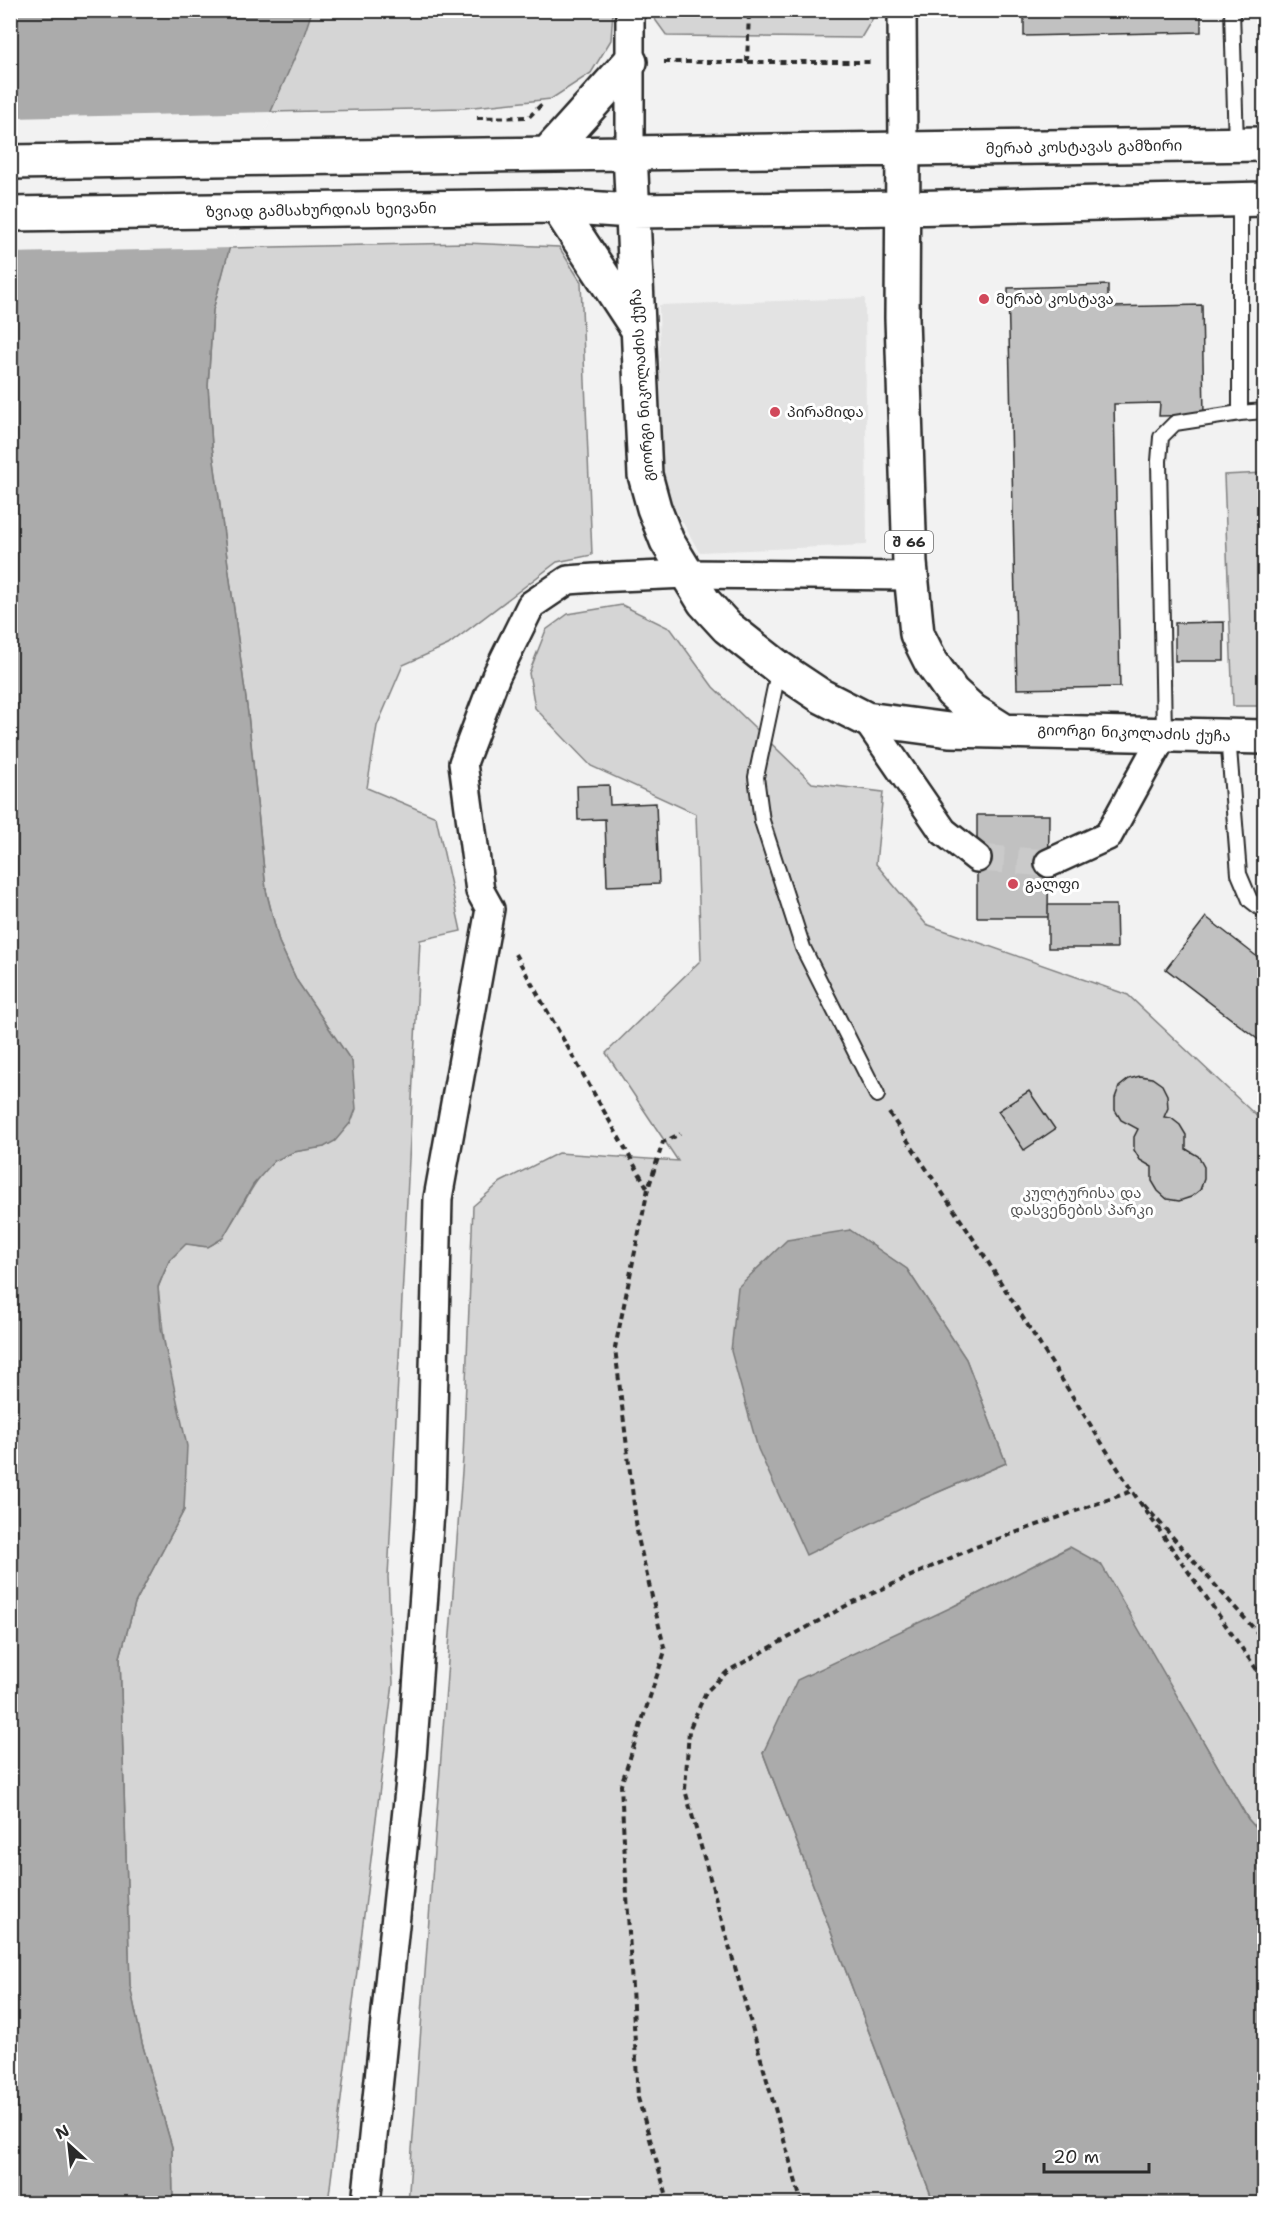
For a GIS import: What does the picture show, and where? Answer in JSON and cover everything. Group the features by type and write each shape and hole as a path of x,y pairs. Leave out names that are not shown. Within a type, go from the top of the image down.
{"main road":[{"path":"547,154 630,62"},
{"name":"მერაბ კოსტავას გამზირი","path":"630,152 1250,144"},
{"name":"შ 66","path":"903,149 902,318 911,576 917,634 931,662 952,692 966,705 1003,730"},
{"path":"10,162 630,152"},
{"name":"გიორგი ნიკოლაძის ქუჩა","path":"630,152 645,475 654,508 667,541 704,602 727,627 779,668 821,696 866,719 925,728 1264,737"},
{"path":"903,207 1252,200"},
{"path":"557,206 638,330"},
{"name":"ზვიად გამსახურდიას ხეივანი","path":"10,214 557,206 631,211 903,207"}],"street":[{"path":"630,10 630,152"},
{"path":"902,10 903,149"},
{"path":"366,2204 411,1771 431,1498 438,1198 490,909 480,891 463,763 496,676 531,605 568,580 686,574 911,576"},
{"path":"866,719 943,831 977,858"},
{"path":"1049,863 1108,836 1164,734"}],"lane":[{"path":"1232,10 1250,144"},
{"path":"1240,413 1252,200"},
{"path":"1164,734 1159,461 1161,437 1174,423 1264,411"},
{"path":"779,668 756,777 762,821 803,948 877,1095"},
{"path":"1228,736 1239,874 1250,900 1264,911"}],"path":[{"path":"705,10 749,13 803,10"},
{"path":"747,62 749,13"},
{"path":"630,62 903,62"},
{"path":"475,118 529,117 552,94"},
{"path":"490,909 648,1189"},
{"path":"877,1095 976,1243 1132,1491 1264,1680"},
{"path":"669,2204 638,2098 621,1785 665,1651 638,1538 615,1348 648,1189 663,1142 681,1134"},
{"path":"1132,1491 1264,1640"},
{"path":"802,2204 684,1790 689,1730 706,1692 728,1671 851,1603 973,1548 1132,1491"}],"shaded area":[{"path":"11,11 312,11 302,41 258,141 213,310 208,386 212,446 248,714 266,890 279,942 297,981 352,1062 356,1109 351,1122 335,1141 324,1147 294,1152 274,1161 253,1185 223,1238 208,1247 186,1244 169,1261 158,1287 161,1328 187,1446 184,1510 135,1603 120,1657 130,1986 142,2043 172,2147 173,2203 11,2204"},
{"path":"865,298 867,545 699,552 664,488 661,448 659,305"},
{"path":"850,1230 907,1269 966,1359 1006,1463 913,1503 806,1555 758,1449 731,1351 738,1287 787,1240"},
{"path":"1070,1547 1101,1564 1248,1819 1264,1837 1264,2203 934,2203 763,1753 797,1680 954,1606"}],"green space":[{"path":"877,10 861,38 667,36 654,18 654,11"},
{"path":"312,11 613,11 611,40 591,73 551,99 464,108 270,112"},
{"path":"466,243 559,247 581,282 592,555 557,562 448,645 403,665 377,726 367,788 436,817 461,931 420,940 388,1577 393,1683 328,2203 173,2203 172,2147 142,2043 130,1986 120,1657 135,1603 184,1510 158,1288 169,1263 180,1247 186,1243 208,1246 225,1233 257,1180 276,1160 293,1152 324,1147 352,1062 297,981 279,942 266,890 248,714 212,446 208,386 213,310 229,248"},
{"path":"1264,473 1264,706 1233,706 1224,475"},
{"name":"კულტურისა და დასვენების პარკი","path":"622,605 671,629 713,687 812,783 883,792 876,864 926,924 1128,995 1264,1123 1264,1837 1248,1819 1181,1703 1069,1547 954,1606 763,1753 934,2203 408,2204 463,1458 473,1206 501,1182 558,1153 678,1161 606,1053 701,960 696,814 591,766 535,708 529,673 546,630 568,614","holes":["850,1230 907,1269 966,1359 1006,1463 913,1503"]}],"pier":[{"path":"273,112 261,142 232,248 10,253 11,118"}],"building":[{"path":"1024,10 1201,10 1201,32 1024,36"},
{"path":"1262,273 1264,273 1264,373 1261,373"},
{"path":"1108,285 1108,307 1202,305 1204,415 1159,416 1160,403 1114,404 1120,687 1017,689 1008,288"},
{"path":"1224,622 1224,661 1175,661 1175,623"},
{"path":"609,785 610,805 656,803 659,884 607,886 605,819 578,820 577,786"},
{"name":"გალფი","path":"977,815 1049,815 1048,917 977,917"},
{"path":"1048,905 1116,905 1117,948 1048,948"},
{"path":"1206,917 1264,962 1264,1044 1166,969"},
{"path":"1140,1076 1152,1078 1162,1085 1167,1095 1168,1108 1164,1117 1171,1118 1180,1125 1186,1135 1186,1149 1198,1156 1204,1167 1204,1179 1200,1190 1191,1197 1179,1201 1167,1199 1158,1191 1152,1181 1152,1167 1140,1160 1134,1150 1134,1137 1138,1129 1121,1120 1115,1110 1115,1098 1119,1087 1129,1079"},
{"path":"1029,1091 1055,1129 1024,1150 998,1111"}],"tunnel":[{"path":"977,858 1049,863"}],"place":[{"name":"მერაბ კოსტავა","path":"984,299"},
{"name":"პირამიდა","path":"775,412"},
{"name":"გალფი","path":"1013,884"}]}
